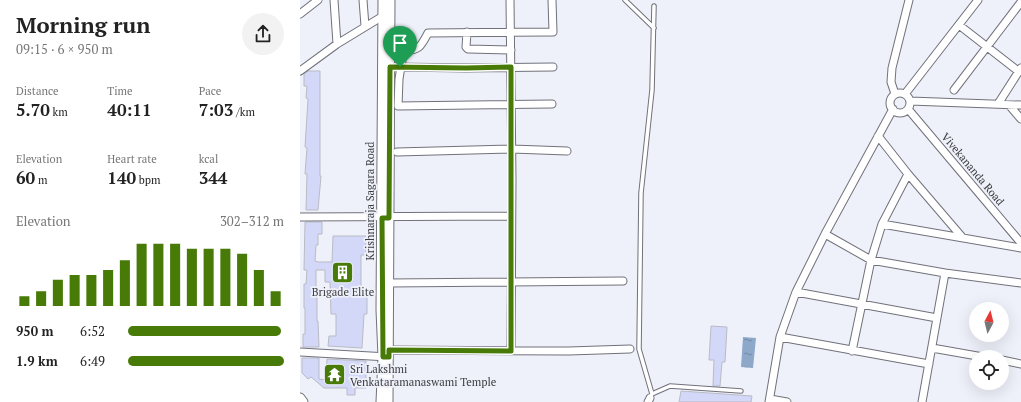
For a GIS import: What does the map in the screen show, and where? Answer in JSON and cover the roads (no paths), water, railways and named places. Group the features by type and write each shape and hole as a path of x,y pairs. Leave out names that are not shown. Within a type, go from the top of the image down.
{"main road":[{"name":"Krishnaraja Sagara Road","path":"383,0 388,402"},
{"name":"Krishnaraja Sagara Road","path":"381,402 387,355 388,283 386,218 390,67 390,0"},
{"path":"300,398 303,402"}],"street":[{"path":"300,14 318,0"},
{"path":"334,0 337,44"},
{"path":"363,0 365,26"},
{"path":"510,0 512,149 511,351"},
{"path":"552,0 552,32 511,31 428,33 421,46 418,49 405,51 401,60 398,106 552,104"},
{"path":"787,402 770,400 780,337 796,292 825,234 893,109 891,101 895,94 891,82 892,68 909,0"},
{"path":"905,94 978,0"},
{"path":"954,90 1021,2"},
{"path":"300,71 337,44 383,16"},
{"path":"959,26 1020,69 998,104"},
{"path":"467,32 466,47 468,49 511,50"},
{"path":"390,67 553,67"},
{"path":"893,109 901,112 908,109 910,101 908,96 905,94 895,94"},
{"path":"910,101 1021,105"},
{"path":"1009,105 1021,119"},
{"name":"Vivekananda Road","path":"908,109 1021,243"},
{"path":"878,136 962,238"},
{"path":"398,152 512,149 567,151"},
{"path":"852,351 871,260 882,224 908,174"},
{"path":"300,217 386,218 511,216"},
{"path":"882,224 1021,248"},
{"path":"825,234 871,260 945,273 1021,283"},
{"path":"922,402 945,273"},
{"path":"388,283 623,281"},
{"path":"796,292 937,318"},
{"path":"780,337 929,364"},
{"path":"932,348 969,355"},
{"path":"300,352 387,355 511,351 630,350"},
{"path":"1009,361 1021,364"}],"lane":[{"path":"625,0 654,28"},
{"path":"654,6 652,90 640,193 639,349 650,398 670,386 741,391"}],"water":[{"path":"743,337 756,338 753,368 741,367"}],"place":[{"name":"Brigade Elite","path":"343,272"},
{"name":"Sri Lakshmi Venkataramanaswami Temple","path":"335,375"}]}
